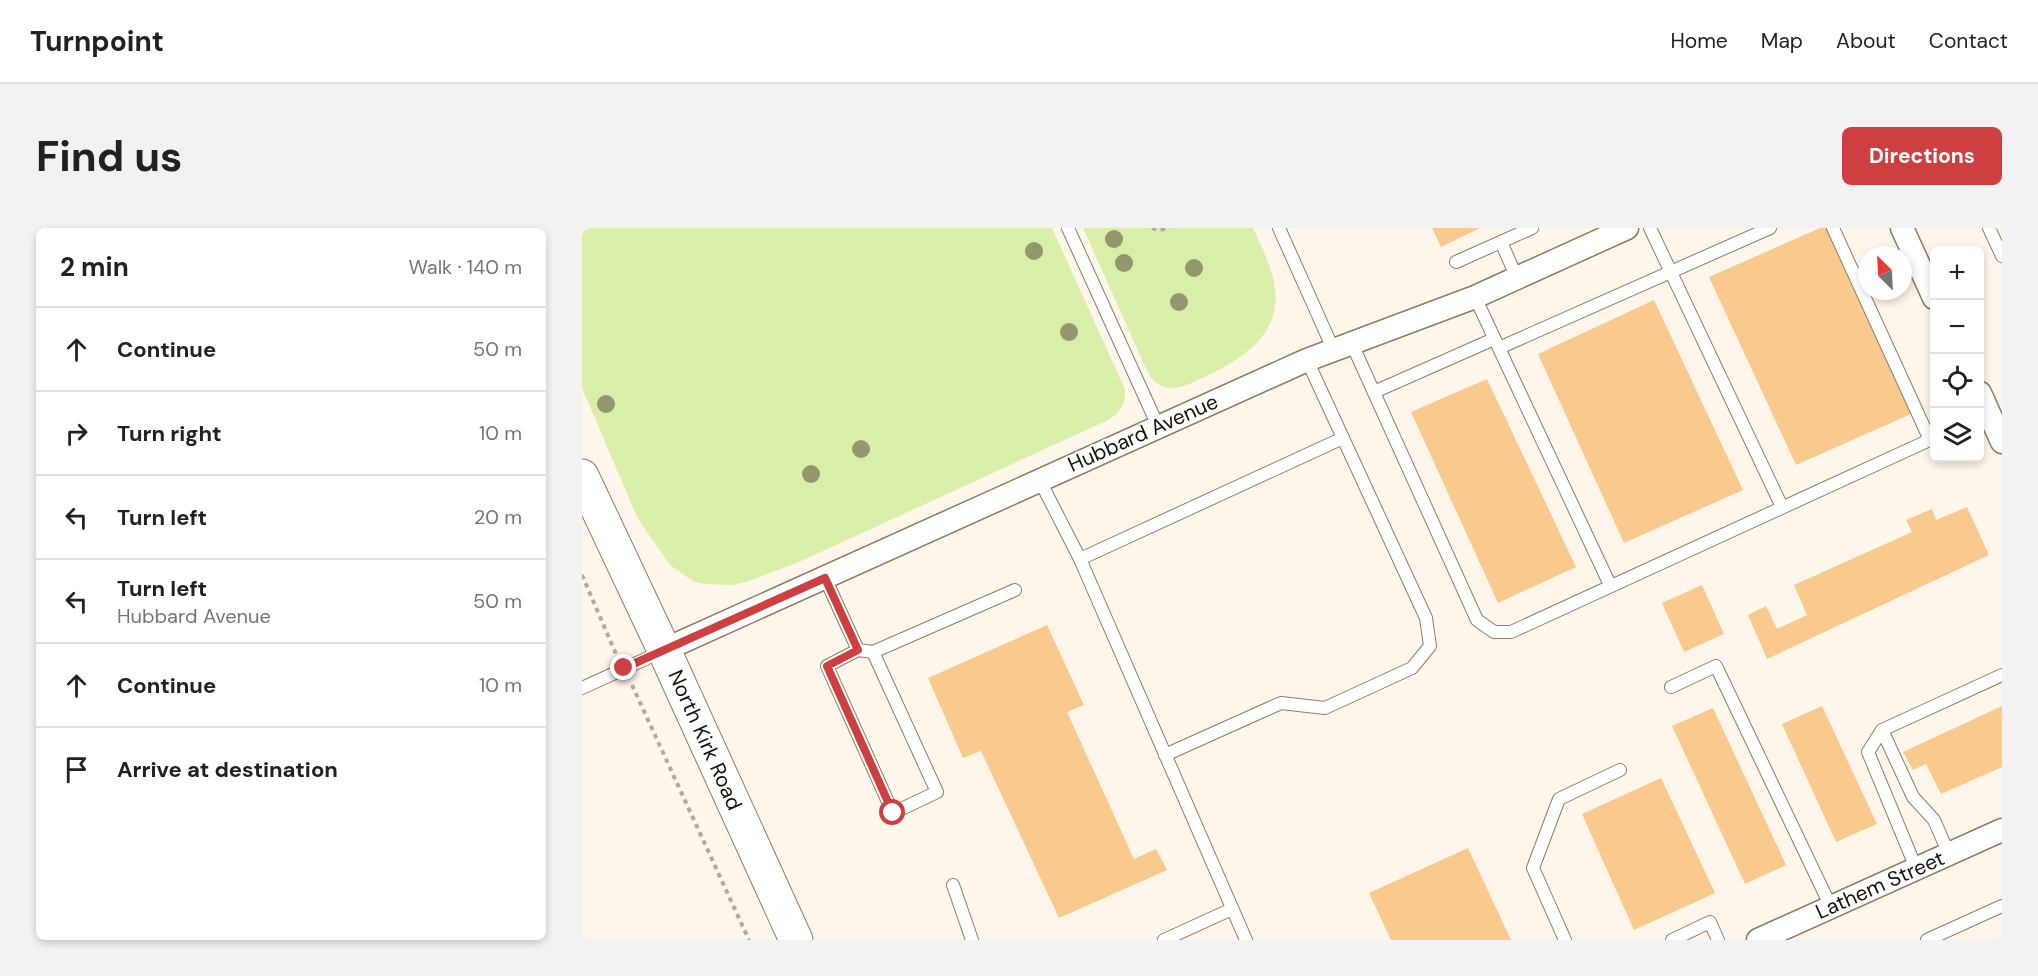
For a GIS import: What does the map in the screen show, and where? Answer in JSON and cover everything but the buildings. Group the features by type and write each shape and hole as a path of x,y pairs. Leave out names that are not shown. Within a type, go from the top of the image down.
{"street":[{"name":"Hubbard Avenue","path":"664,650 1307,360 1474,297 1627,228"},
{"path":"1902,228 1930,287"},
{"path":"1984,410 2002,442"},
{"name":"North Kirk Road","path":"582,476 796,940"},
{"name":"Lathem Street","path":"1758,940 2002,830"}],"lane":[{"path":"1068,228 1158,426"},
{"path":"1279,228 1343,347 1374,392 1477,620 1494,632 1510,632 1930,440"},
{"path":"1456,262 1532,228"},
{"path":"1650,228 1782,507"},
{"path":"1374,392 1671,273 1770,228"},
{"path":"1833,228 1930,433"},
{"path":"1989,228 2002,256"},
{"path":"1501,242 1517,278"},
{"path":"1474,297 1610,585"},
{"path":"1165,755 1281,703 1325,708 1412,668 1430,646 1426,618 1307,360"},
{"path":"1080,560 1343,438"},
{"path":"1039,479 1080,560 1246,940"},
{"path":"825,578 858,650"},
{"path":"873,652 937,792 893,813 827,666 858,650 873,652 1015,590"},
{"path":"582,688 664,650"},
{"path":"1671,687 1716,666 1831,907"},
{"path":"1916,868 1868,752 1882,729 2002,675"},
{"path":"1882,729 1913,797 1934,820 1949,854"},
{"path":"1565,940 1533,868 1558,799 1620,770"},
{"path":"953,885 972,940"},
{"path":"1927,940 2002,906"},
{"path":"1164,940 1232,909"},
{"path":"1672,940 1710,922 1718,940"}],"path":[{"path":"1152,228 1158,230 1170,228"},
{"path":"582,575 614,649"},
{"path":"636,693 749,940"}],"green space":[{"path":"582,228 1052,228 1125,389 1123,404 1115,415 1106,421 799,562 732,585 694,582 670,565 638,519 582,388"},
{"path":"1083,228 1253,228 1270,266 1275,287 1275,307 1266,332 1248,351 1214,372 1180,387 1160,386 1147,371"}],"route":[{"path":"624,668 825,578 858,650 827,666 893,813"}]}
